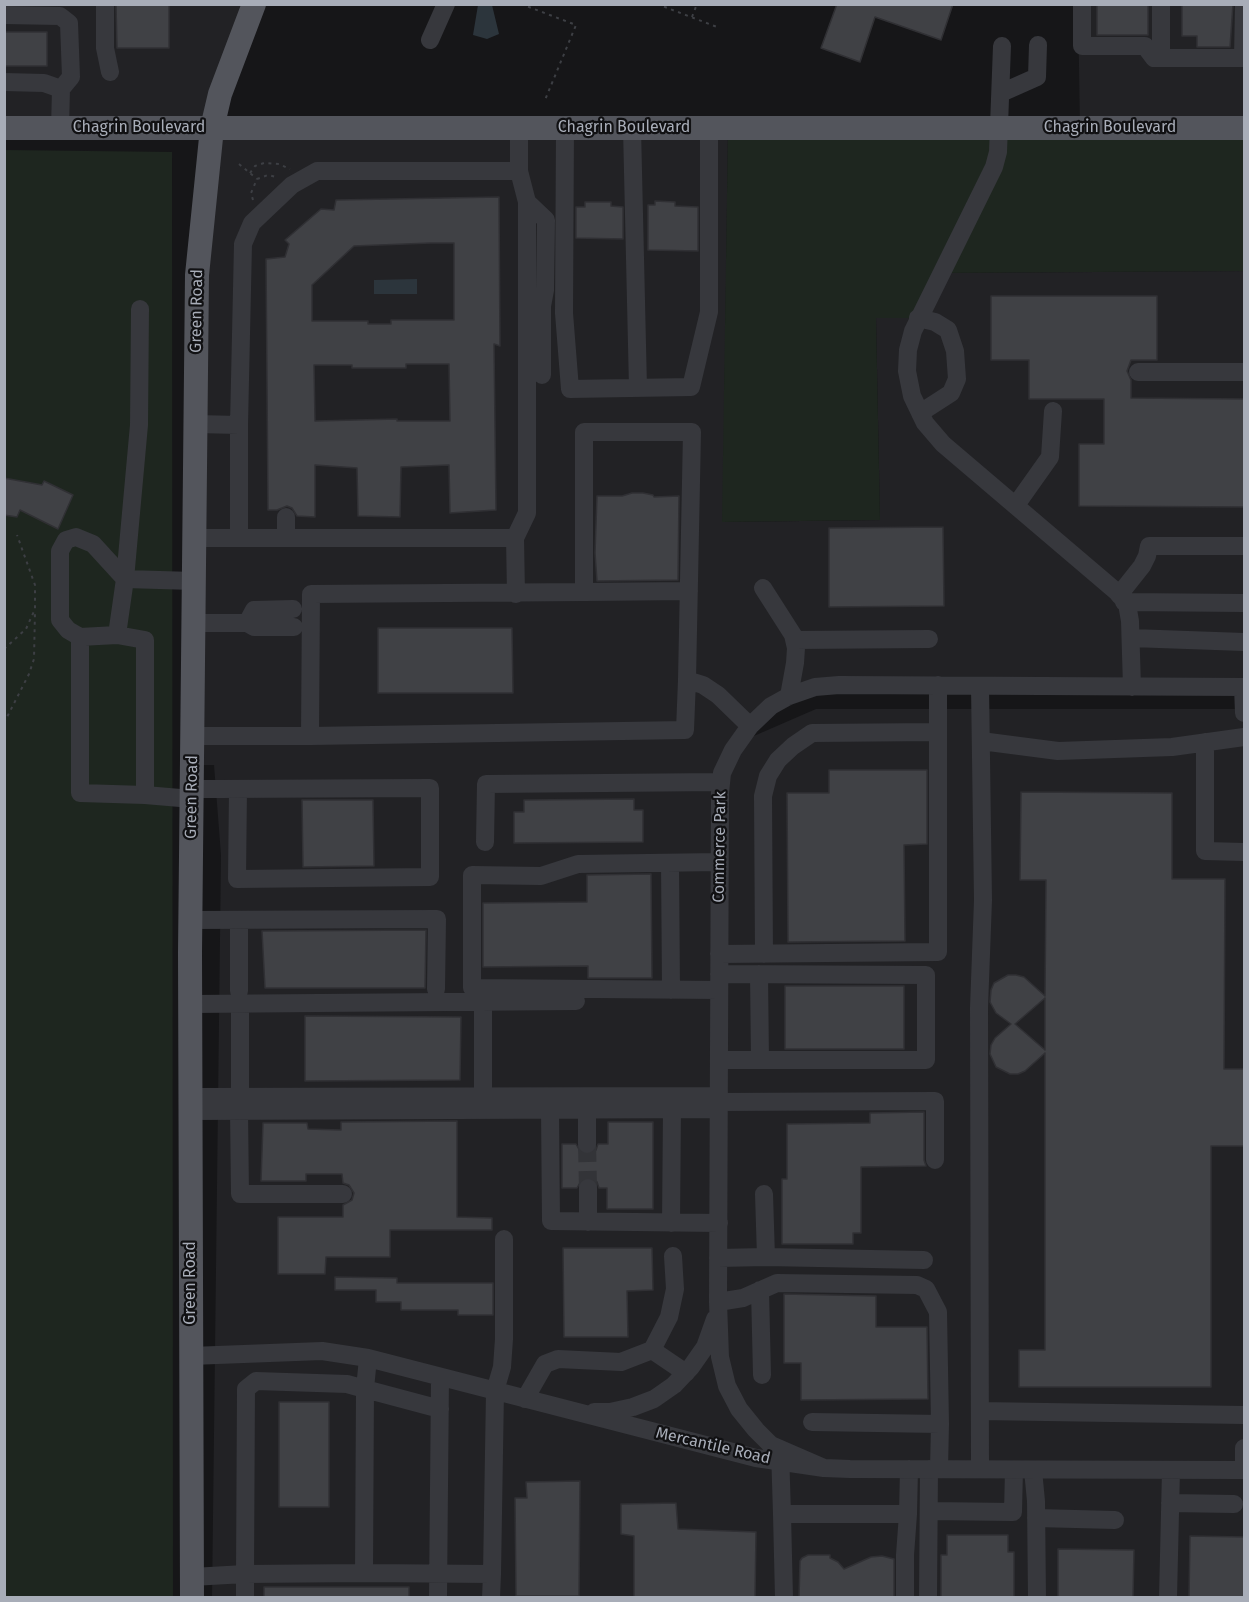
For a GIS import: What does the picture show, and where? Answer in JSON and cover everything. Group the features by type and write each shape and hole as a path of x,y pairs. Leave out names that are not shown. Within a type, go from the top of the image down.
{"main road":[{"name":"Green Road","path":"192,1587 190,1004 197,276 212,128 220,94 254,4"},
{"name":"Chagrin Boulevard","path":"4,128 1245,128"}],"street":[{"path":"105,4 105,48 110,72"},
{"path":"430,40 446,4"},
{"path":"1082,4 1082,46 1145,46 1154,58 1244,58 1244,4"},
{"path":"1161,4 1161,58"},
{"path":"4,15 60,16 69,23 70,77 61,90 60,128"},
{"path":"1002,45 998,152 994,167 918,318 908,350 908,371 912,396 925,423 943,444 1122,598 1130,621 1132,687"},
{"path":"1001,93 1037,77 1038,45"},
{"path":"4,82 44,83 61,90"},
{"path":"565,128 565,352 570,389 691,387 709,312 709,128"},
{"path":"632,128 638,388"},
{"path":"516,594 515,538 527,513 527,202 519,171 519,129"},
{"path":"239,538 243,244 252,224 292,185 317,171 519,171"},
{"path":"527,202 546,220 542,375"},
{"path":"527,269 542,306"},
{"path":"117,635 125,579 139,425 140,309"},
{"path":"918,318 935,322 948,330 955,351 957,379 951,393 920,413"},
{"path":"1138,372 1245,372"},
{"path":"1016,505 1050,457 1053,411"},
{"path":"196,423 239,425"},
{"path":"192,736 685,730 692,432 584,432 584,592"},
{"path":"286,517 286,538"},
{"path":"145,795 145,640 117,635 80,637 68,630 60,620 60,551 66,540 76,537 93,544 125,579 194,581"},
{"path":"194,538 515,538"},
{"path":"1122,598 1142,566 1149,546 1245,546"},
{"path":"763,588 793,635 795,663 789,696"},
{"path":"310,736 311,594 689,591"},
{"path":"1122,598 1245,603"},
{"path":"194,623 247,623 254,610 293,618"},
{"path":"80,637 80,793 145,795 192,794 238,789 430,788 430,877 237,879 238,789"},
{"path":"1131,638 1245,642"},
{"path":"794,640 929,639"},
{"path":"687,680 704,685 718,695 750,726"},
{"name":"Commerce Park","path":"909,1469 824,1468 780,1455 739,1409 727,1386 720,1357 718,1302 719,862 722,772 733,750 750,726 771,706 789,696 815,687 839,685 1244,687"},
{"path":"719,954 938,952 938,686"},
{"path":"980,686 983,900 979,1008 980,1469"},
{"path":"1244,687 1245,713"},
{"path":"764,954 763,796 768,776 778,760 812,733 938,732"},
{"path":"981,741 1058,751 1172,747 1245,737"},
{"path":"1205,742 1205,851 1245,852"},
{"path":"485,842 486,784 721,782"},
{"path":"483,1096 472,875 541,876 578,864 719,862"},
{"path":"670,863 671,990"},
{"path":"191,920 437,919 436,989"},
{"path":"239,920 240,1194 343,1194"},
{"path":"190,1004 239,997 478,995 719,988 759,974 926,975 926,1060 719,1060"},
{"path":"759,974 760,1060"},
{"path":"478,995 719,988"},
{"path":"240,1104 483,1096 719,1102 935,1101 935,1160"},
{"path":"191,1104 587,1110 672,1109 719,1102"},
{"path":"671,1223 672,1109"},
{"path":"550,1110 551,1221 718,1223"},
{"path":"587,1110 587,1144"},
{"path":"588,1188 588,1222"},
{"path":"764,1194 766,1257"},
{"path":"491,1598 495,1391 502,1367 504,1339 504,1239"},
{"path":"525,1399 545,1364 558,1359 621,1362 652,1350 669,1317 675,1289 673,1256"},
{"path":"718,1258 924,1260"},
{"path":"718,1302 743,1298 777,1283 917,1285 926,1289 939,1312 940,1424 929,1511 928,1598"},
{"path":"760,1290 762,1376"},
{"name":"Commerce Park","path":"578,1412 610,1412 633,1407 654,1399 674,1385 705,1347 713,1327 718,1302"},
{"path":"652,1350 686,1373"},
{"name":"Mercantile Road","path":"191,1356 322,1351 368,1358 756,1458 780,1455"},
{"path":"364,1574 365,1389 368,1358"},
{"path":"438,1598 440,1377"},
{"path":"245,1598 246,1389 256,1380 347,1384 440,1409"},
{"path":"980,1411 1245,1415"},
{"path":"812,1422 940,1424"},
{"path":"905,1598 904,1555 909,1469 1244,1470 1245,1448"},
{"path":"780,1455 784,1598"},
{"path":"929,1511 1013,1512 1014,1470"},
{"path":"1033,1470 1037,1598"},
{"path":"1168,1598 1171,1470"},
{"path":"1170,1503 1234,1504"},
{"path":"782,1514 908,1515"},
{"path":"1036,1518 1115,1520"},
{"path":"192,1587 245,1574 439,1572 492,1574"}],"path":[{"path":"521,4 576,25 545,100"},
{"path":"657,4 717,27"},
{"path":"692,17 697,4"},
{"path":"250,173 255,166 264,163 279,164 293,172"},
{"path":"239,164 257,180"},
{"path":"254,202 251,193 257,180 268,175 281,178"},
{"path":"4,723 29,674 34,659 35,585 17,535"},
{"path":"4,649 26,629 35,609"}],"shaded area":[{"path":"4,5 253,5 212,127 728,128 723,522 880,520 876,318 941,273 1244,271 1244,687 839,685 789,696 740,742 816,709 1244,709 1244,1597 212,1597 221,855 214,765 192,765 212,128 5,128"},
{"path":"478,5 492,5 499,34 487,39 473,35"},
{"path":"1078,5 1244,5 1244,128 1080,128"},
{"path":"728,128 1244,128 1244,271 941,273 918,318 876,318 880,520 722,522"},
{"path":"5,150 172,152 173,1597 5,1598"},
{"path":"417,279 417,294 374,294 374,280"}],"building":[{"path":"116,4 169,4 169,48 117,48"},
{"path":"837,4 953,4 941,40 875,17 860,62 821,48"},
{"path":"1097,4 1148,4 1148,35 1097,35"},
{"path":"1182,4 1233,4 1230,47 1197,47 1197,36 1182,36"},
{"path":"4,32 47,32 47,66 4,66"},
{"path":"499,197 500,346 494,344 496,510 450,513 449,465 401,467 400,517 358,516 357,468 315,465 315,517 297,516 292,508 287,506 277,510 268,510 266,259 285,257 289,244 285,240 321,209 334,210 336,200","holes":["454,243 454,320 391,320 391,324 368,324 368,321 312,321 312,285 354,246","406,364 449,364 450,421 397,421 397,419 315,421 314,365 406,368"]},
{"path":"655,201 675,202 675,206 698,207 698,251 648,250 648,205 655,205"},
{"path":"585,202 611,202 611,206 623,207 623,239 576,238 576,207 585,207"},
{"path":"991,296 1157,296 1157,360 1131,360 1127,371 1131,380 1131,398 1245,399 1245,507 1079,506 1079,444 1104,444 1104,399 1029,399 1029,360 991,360"},
{"path":"4,478 42,485 44,481 73,495 58,529 20,510 17,517 4,515"},
{"path":"643,493 654,497 679,496 678,580 597,581 595,553 597,496 622,496"},
{"path":"943,527 944,606 829,607 829,528"},
{"path":"378,628 512,628 513,693 378,693"},
{"path":"829,770 927,770 927,844 904,845 905,941 788,942 787,793 829,793"},
{"path":"1021,792 1172,793 1172,879 1225,879 1224,1069 1245,1069 1245,1146 1211,1146 1211,1387 1019,1387 1019,1350 1045,1350 1045,1053 1025,1071 1018,1074 1010,1074 996,1067 990,1054 991,1045 995,1038 1011,1024 996,1013 990,1002 994,983 1008,975 1024,977 1045,996 1046,880 1020,880","holes":["1045,998 1045,1050 1015,1024"]},
{"path":"634,799 634,810 643,810 643,842 514,843 514,812 524,812 524,800"},
{"path":"302,800 373,800 374,866 303,867"},
{"path":"651,874 652,978 588,978 588,966 483,967 483,903 587,902 587,875"},
{"path":"426,930 425,988 265,988 262,931"},
{"path":"785,986 904,986 904,1049 785,1049"},
{"path":"305,1016 461,1017 460,1080 305,1081"},
{"path":"924,1112 926,1166 861,1167 861,1233 853,1233 853,1244 782,1244 782,1179 787,1179 787,1124 870,1123 870,1113"},
{"path":"457,1121 457,1217 492,1218 492,1230 390,1230 390,1257 326,1257 325,1274 278,1274 278,1217 343,1217 343,1205 352,1200 354,1193 349,1185 343,1183 342,1174 306,1174 306,1181 261,1181 263,1123 307,1123 308,1129 341,1130 341,1122"},
{"path":"608,1122 653,1122 653,1209 607,1209 607,1188 599,1188 597,1182 589,1177 582,1179 577,1188 562,1188 562,1144 576,1144 581,1153 592,1154 598,1144 608,1144"},
{"path":"563,1248 652,1248 653,1290 627,1291 628,1337 564,1337"},
{"path":"335,1277 397,1278 397,1283 493,1283 493,1315 458,1315 458,1310 401,1310 401,1302 376,1302 376,1290 335,1290"},
{"path":"784,1294 876,1296 876,1327 927,1327 928,1399 801,1400 801,1363 784,1363"},
{"path":"279,1402 329,1402 329,1507 279,1507"},
{"path":"580,1481 579,1596 516,1596 515,1498 527,1498 526,1482"},
{"path":"676,1503 678,1529 756,1532 755,1598 634,1598 634,1536 621,1534 621,1504"},
{"path":"947,1535 1008,1535 1008,1552 1014,1552 1014,1598 941,1598 941,1555 947,1555"},
{"path":"1190,1536 1245,1537 1245,1598 1189,1598"},
{"path":"1058,1549 1134,1550 1133,1598 1058,1598"},
{"path":"808,1555 830,1555 830,1558 844,1569 871,1557 882,1556 894,1559 894,1598 799,1598 800,1561"},
{"path":"264,1587 409,1587 409,1598 264,1598"}],"tunnel":[{"path":"587,1144 588,1188"}]}
